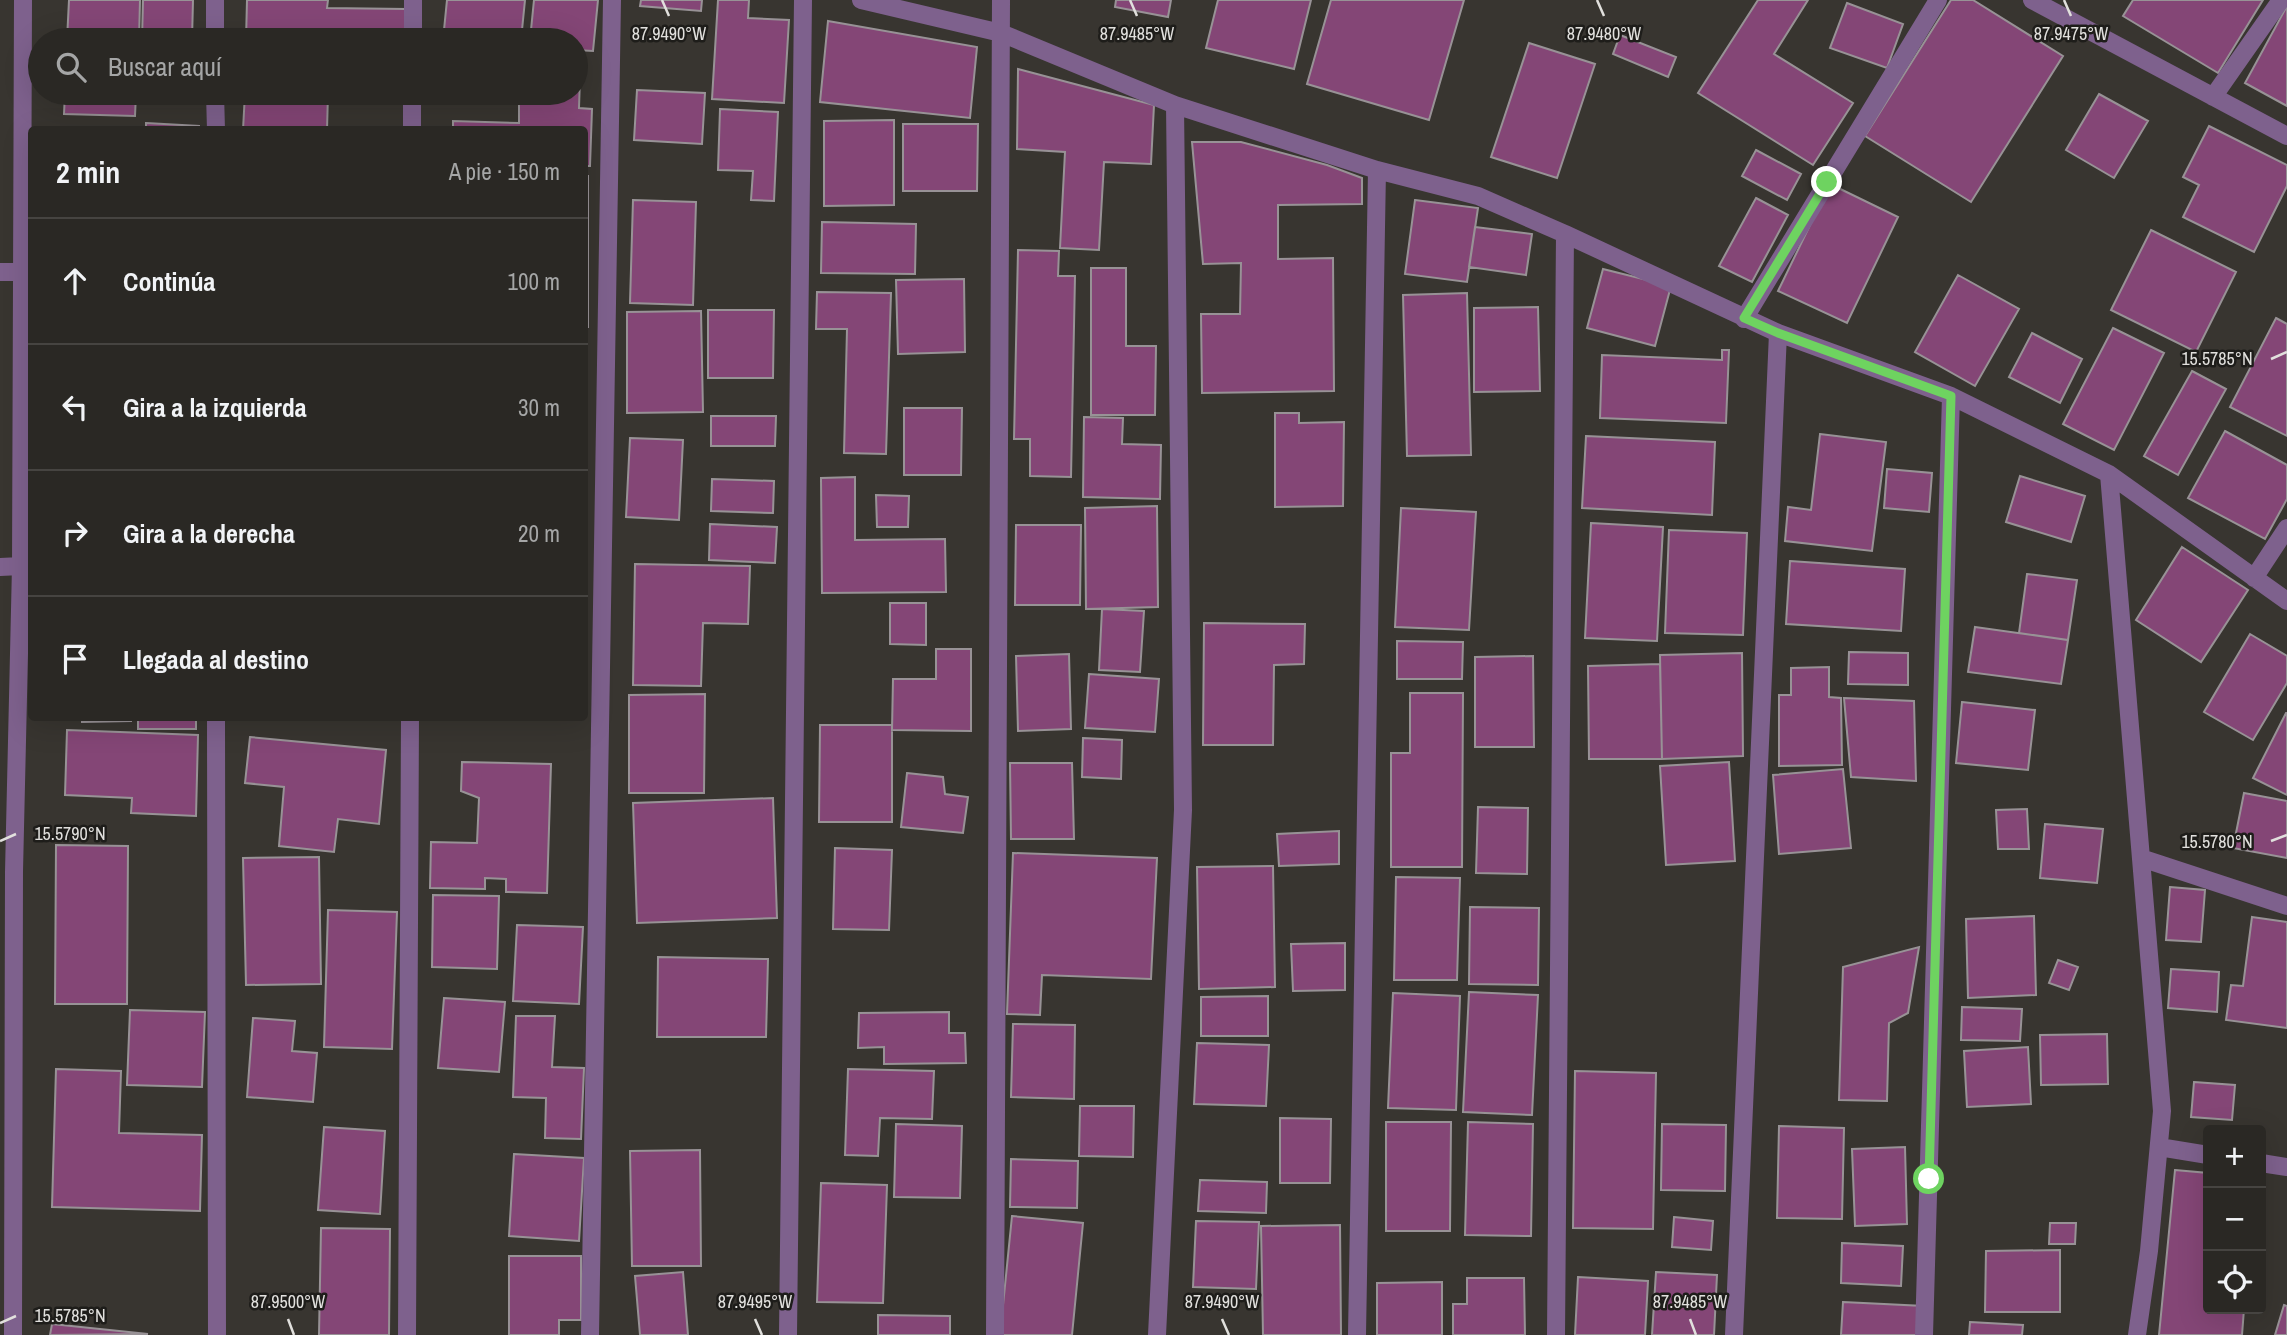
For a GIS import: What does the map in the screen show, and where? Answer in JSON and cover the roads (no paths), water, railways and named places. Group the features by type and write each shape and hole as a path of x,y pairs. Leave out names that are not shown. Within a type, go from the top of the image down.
{"street":[{"path":"13,1335 7,1186 7,872 21,566 23,0"},
{"path":"215,0 215,28"},
{"path":"413,0 413,28"},
{"path":"590,1335 612,0"},
{"path":"788,1335 803,0"},
{"path":"861,0 1001,33 1175,105 1377,170 1478,196 1565,233 1778,333 1951,396 2109,474 2287,601"},
{"path":"995,1335 1001,0"},
{"path":"1744,318 1938,0"},
{"path":"2032,0 2287,136"},
{"path":"2213,97 2281,0"},
{"path":"215,105 216,126"},
{"path":"412,105 412,126"},
{"path":"1157,1335 1183,810 1175,105"},
{"path":"1357,1335 1377,170"},
{"path":"1556,1335 1565,233"},
{"path":"0,272 21,272"},
{"path":"1734,1335 1778,333"},
{"path":"1924,1335 1951,396"},
{"path":"2109,474 2162,1111 2150,1251 2137,1335"},
{"path":"2254,578 2287,528"},
{"path":"0,567 21,566"},
{"path":"216,721 217,1335"},
{"path":"407,1335 410,721"},
{"path":"2141,858 2287,906"},
{"path":"2159,1147 2203,1154"},
{"path":"2266,1164 2287,1167"}]}
